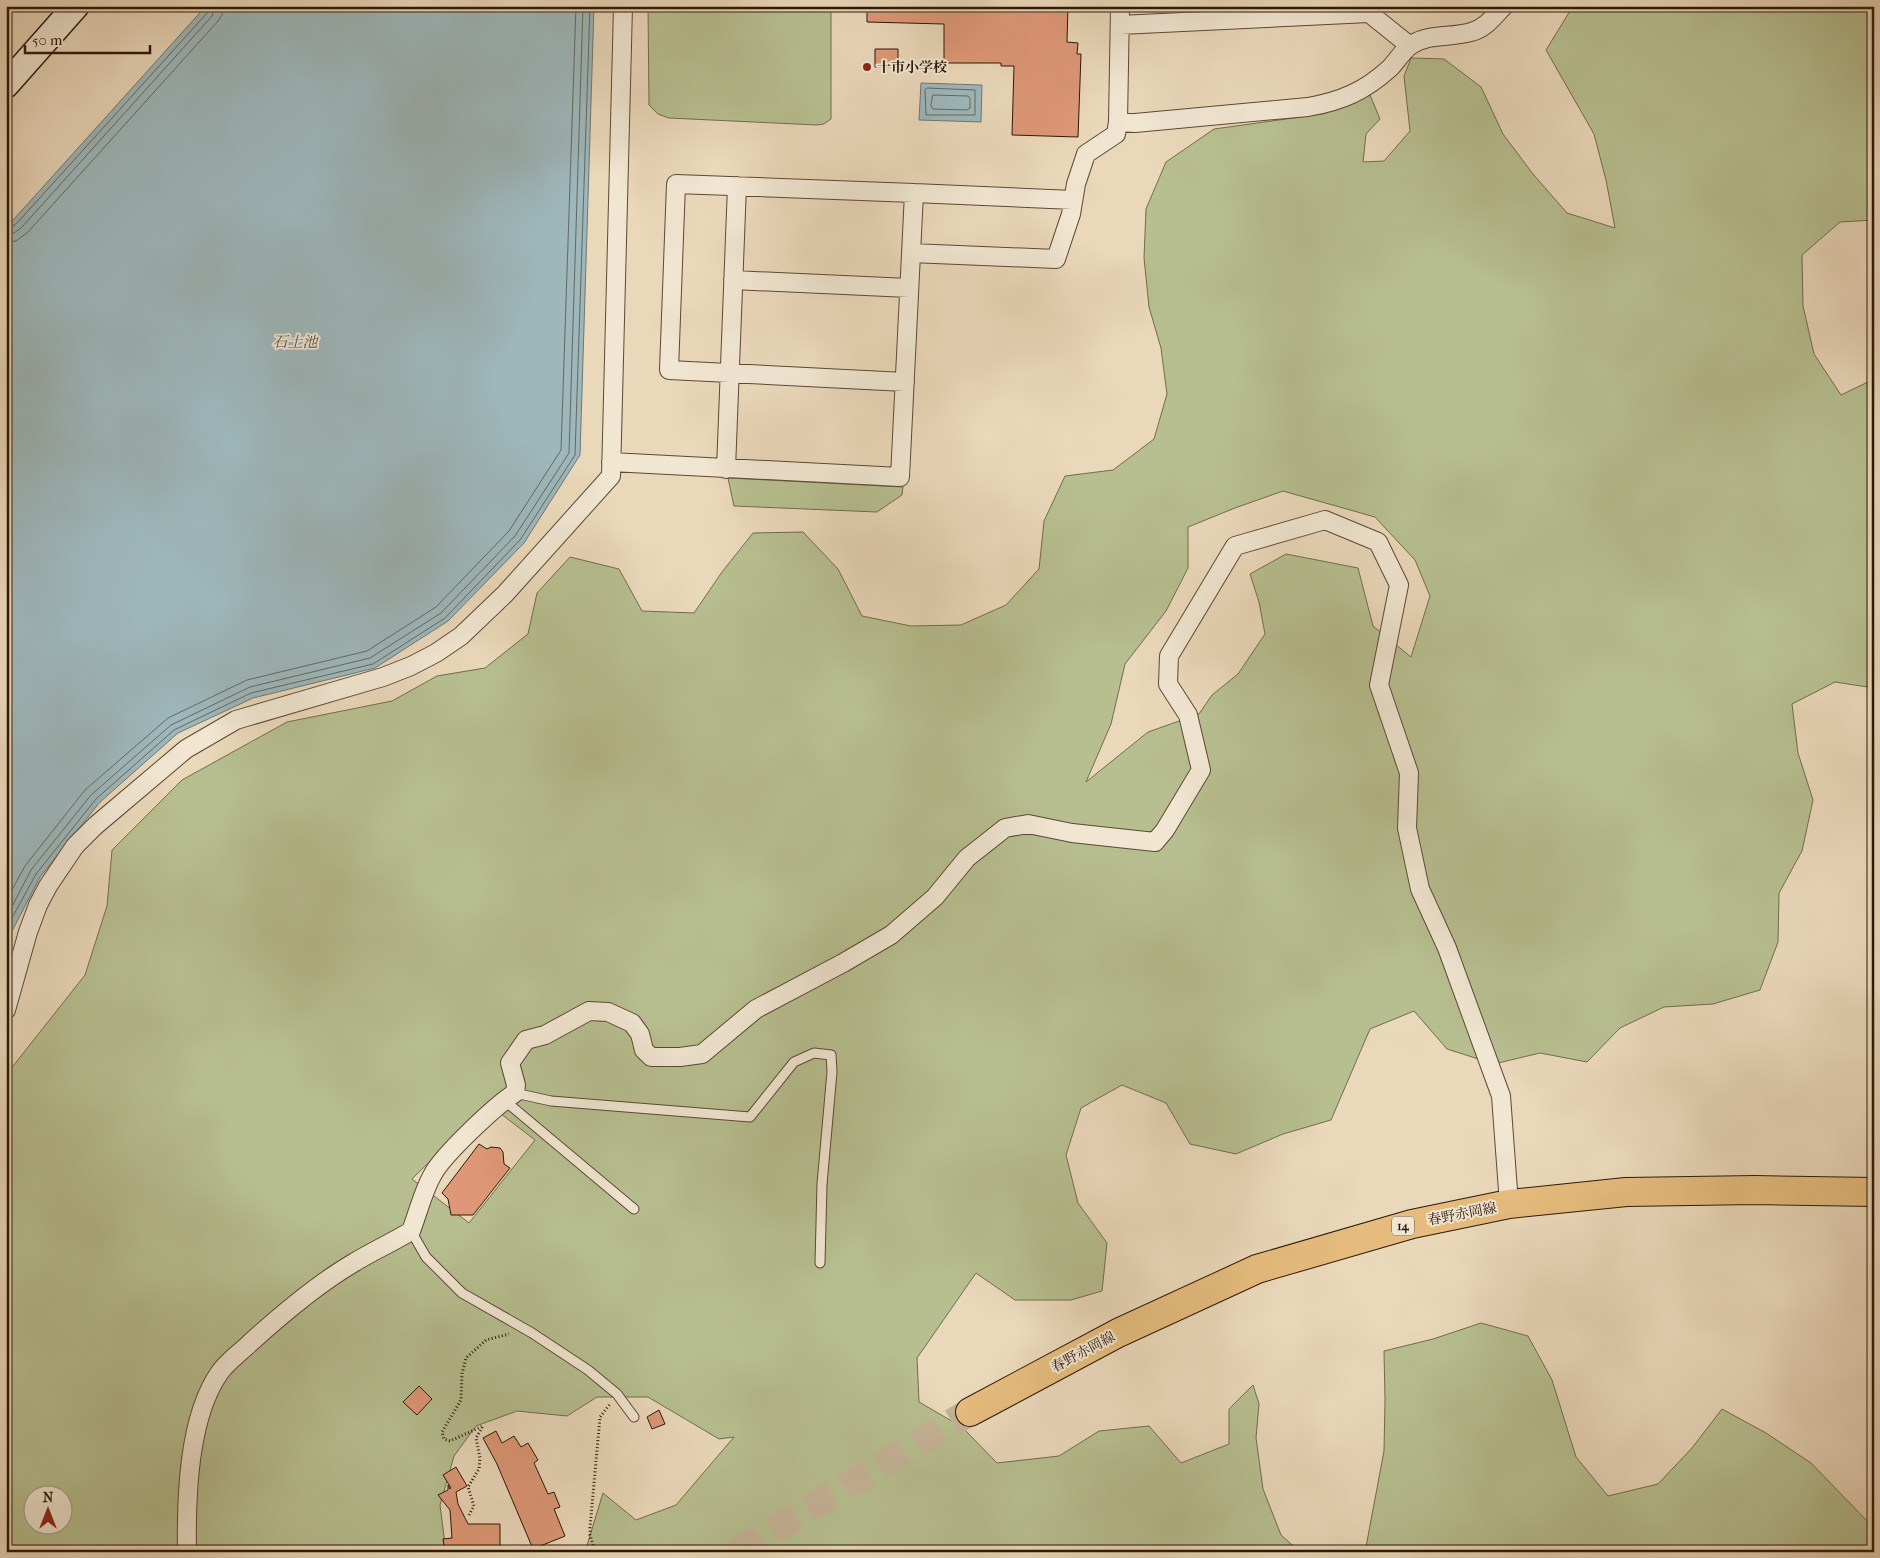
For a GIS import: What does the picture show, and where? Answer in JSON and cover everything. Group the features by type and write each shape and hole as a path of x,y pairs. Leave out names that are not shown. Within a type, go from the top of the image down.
{"main road":[{"name":"春野赤岡線","path":"970,1412 1118,1333 1257,1269 1412,1224 1509,1204 1626,1192 1755,1190 1874,1192"}],"street":[{"path":"6,85 76,6"},
{"path":"6,1010 28,932 38,905 48,886 75,846 95,826 186,749 227,724 258,712 383,677 411,666 436,653 461,636 505,594 611,476 623,6"},
{"path":"911,252 1056,259 1072,214 1076,184 1086,154 1116,134 1118,122 1120,6"},
{"path":"1118,122 1164,120 1324,105 1353,95 1376,80 1410,46 1436,36 1472,32 1487,25 1504,6"},
{"path":"1120,25 1369,13 1410,46"},
{"path":"905,382 669,370 676,184 1073,200"},
{"path":"726,469 737,186"},
{"path":"611,462 900,477 914,193"},
{"path":"733,280 909,288"},
{"path":"187,1552 186,1516 193,1441 205,1401 220,1372 264,1331 306,1296 354,1262 411,1232 433,1173 454,1148 510,1097 516,1085 510,1063 526,1040 545,1035 590,1011 608,1012 632,1023 640,1034 644,1050 651,1057 680,1058 702,1054 756,1009 891,935 935,896 966,858 1005,828 1028,824 1072,833 1156,842 1166,830 1201,770 1188,715 1168,684 1169,656 1235,546 1325,520 1378,542 1399,585 1379,685 1409,773 1407,828 1420,889 1447,948 1501,1096 1509,1204"}],"lane":[{"path":"510,1097 750,1117 794,1062 814,1053 831,1055 832,1072 822,1184 820,1263"},
{"path":"510,1097 634,1210"},
{"path":"411,1232 426,1257 462,1293 532,1333 588,1370 618,1394 634,1417"}],"path":[{"path":"469,1516 474,1506 468,1487 479,1469 480,1458 476,1438 483,1426 450,1441 444,1439 442,1432 462,1400 462,1374 466,1358 486,1340 512,1334 532,1333"},
{"path":"596,1552 590,1535 590,1528 600,1417 618,1394"}],"green space":[{"path":"648,6 831,6 831,119 824,124 817,125 669,118 658,114 649,105"},
{"path":"1573,6 1874,6 1874,220 1840,222 1802,255 1803,306 1814,354 1841,395 1874,379 1874,688 1835,682 1792,704 1798,753 1813,800 1802,851 1779,893 1778,942 1760,990 1713,1004 1664,1007 1620,1028 1587,1062 1540,1053 1494,1064 1447,1049 1414,1011 1370,1029 1331,1120 1283,1134 1236,1154 1190,1144 1166,1103 1122,1085 1081,1108 1066,1155 1078,1203 1107,1243 1102,1291 1071,1300 1015,1300 976,1273 917,1358 919,1402 962,1427 997,1463 1059,1456 1099,1431 1149,1426 1181,1463 1229,1444 1229,1409 1253,1385 1259,1404 1256,1438 1263,1489 1281,1535 1300,1552 585,1552 603,1493 636,1520 676,1505 734,1437 719,1439 648,1397 597,1397 567,1416 517,1411 476,1426 454,1456 440,1505 446,1552 6,1552 6,1075 85,975 107,906 112,850 182,780 287,722 392,701 437,676 485,668 528,634 537,593 570,557 619,569 642,611 694,613 722,572 753,533 803,532 838,569 862,616 911,626 961,625 1006,605 1039,569 1044,521 1065,476 1113,470 1154,439 1167,394 1161,348 1149,307 1144,258 1146,209 1166,162 1214,129 1322,114 1370,95 1380,119 1366,134 1363,162 1384,161 1410,131 1404,76 1411,58 1444,59 1481,87 1503,134 1533,174 1567,213 1615,228 1606,180 1594,134 1546,50","holes":["1283,491 1375,517 1415,560 1430,596 1411,657 1373,626 1358,568 1286,554 1250,574 1259,602 1265,634 1238,674 1212,695 1199,714 1148,732 1086,782 1111,724 1125,664 1166,611 1188,568 1188,527","488,1104 535,1140 469,1223 412,1179"]},
{"path":"728,478 903,487 902,495 877,512 734,506"},
{"path":"1481,1323 1528,1336 1552,1380 1576,1457 1608,1496 1658,1484 1692,1448 1722,1409 1766,1433 1811,1463 1874,1528 1874,1552 1356,1552 1366,1547 1384,1451 1384,1351 1433,1339"}],"water":[{"name":"石土池","path":"206,6 594,6 580,455 524,543 448,621 375,668 253,698 178,733 100,802 40,877 10,935 6,933 6,225 14,219"},
{"path":"921,83 982,85 981,122 919,120"}],"building":[{"path":"867,6 1068,6 1067,42 1078,43 1077,54 1081,54 1078,137 1012,135 1014,66 1001,66 1001,63 944,63 944,24 867,22"},
{"path":"875,49 898,49 898,67 875,67"},
{"path":"479,1144 487,1149 491,1147 500,1148 503,1152 504,1164 510,1168 473,1215 451,1215 448,1199 442,1193"},
{"path":"419,1386 432,1399 417,1415 403,1402"},
{"path":"659,1410 665,1424 652,1429 647,1417"},
{"path":"496,1431 502,1443 514,1436 521,1447 528,1443 538,1460 534,1463 548,1494 554,1492 560,1507 554,1509 565,1536 533,1549 497,1464 483,1438"},
{"path":"456,1467 467,1486 456,1492 458,1504 468,1524 500,1524 500,1552 445,1552 443,1539 452,1538 450,1510 438,1495 448,1490 448,1485 451,1488 443,1475"}],"tunnel":[{"path":"736,1552 970,1412"}],"place":[{"name":"十市小学校","path":"867,67"}]}
